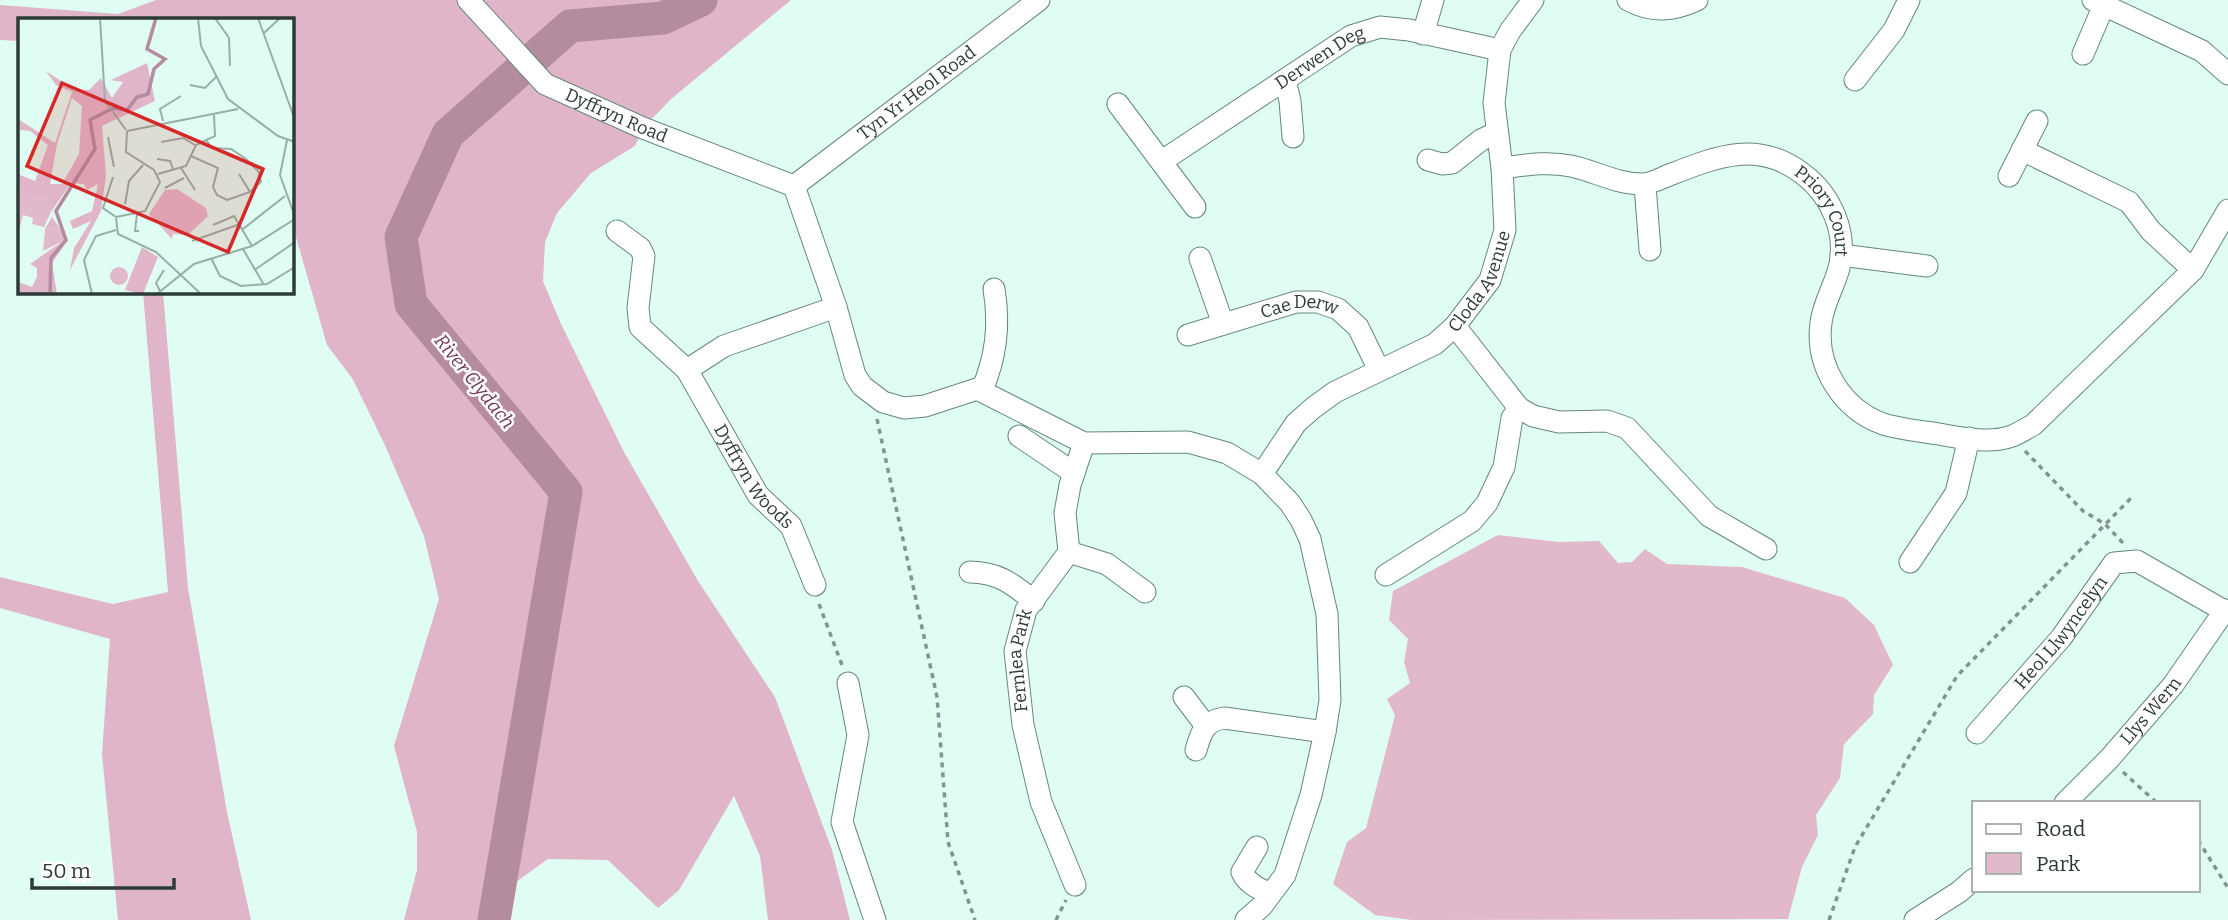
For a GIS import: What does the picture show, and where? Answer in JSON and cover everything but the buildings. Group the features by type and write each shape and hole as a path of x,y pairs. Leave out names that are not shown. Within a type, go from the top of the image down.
{"street":[{"name":"Dyffryn Road","path":"468,0 545,84 643,128 794,187"},
{"name":"Tyn Yr Heol Road","path":"794,187 1039,0"},
{"path":"1423,34 1433,0"},
{"name":"Cloda Avenue","path":"1262,474 1296,424 1312,408 1335,392 1435,344 1455,326 1490,279 1505,230 1502,167 1493,103 1500,50 1510,31 1533,0"},
{"path":"1628,0 1648,9 1658,10 1680,7 1697,0"},
{"path":"1855,80 1894,30 1909,0"},
{"path":"2083,54 2099,2 2202,51 2228,74"},
{"name":"Derwen Deg","path":"1162,161 1351,36 1380,27 1409,30 1500,50"},
{"path":"1285,80 1293,137"},
{"path":"1118,104 1195,207"},
{"path":"2008,176 2037,121"},
{"path":"1428,160 1442,164 1452,163 1481,140 1496,134"},
{"path":"2022,150 2129,202 2151,231 2193,270"},
{"name":"Priory Court","path":"1502,167 1544,162 1572,166 1615,181 1645,184 1728,154 1760,155 1775,159 1802,173 1824,196 1838,225 1842,255 1823,310 1821,325 1823,357 1835,387 1857,410 1884,424 1969,438 2011,437"},
{"path":"1645,184 1650,250"},
{"path":"794,187 836,307 855,376 862,386 883,402 914,408 965,391 982,390 1084,443 1188,442 1227,453 1262,474 1290,503 1310,539 1327,614 1330,700 1311,795 1285,875 1246,920"},
{"path":"2011,437 2033,425 2193,270 2228,210"},
{"name":"Dyffryn Woods","path":"617,231 640,248 644,256 640,287 640,327 687,370 758,495 791,526 815,585"},
{"path":"1842,255 1927,266"},
{"path":"1200,258 1223,324"},
{"path":"982,390 991,369 998,337 994,289"},
{"name":"Cae Derw","path":"1188,335 1296,302 1328,305 1349,317 1358,327 1380,370"},
{"path":"687,370 724,346 836,307"},
{"path":"1455,326 1519,408 1533,416 1559,422 1607,422 1627,428 1709,516 1766,549"},
{"path":"1387,575 1472,521 1488,503 1504,467 1512,418 1519,408"},
{"path":"1019,436 1074,473"},
{"path":"1910,562 1955,493 1969,438"},
{"path":"1084,443 1065,513 1069,552 1107,565 1145,592"},
{"name":"Fernlea Park","path":"1069,552 1026,611 1015,651 1023,725 1041,802 1075,885"},
{"path":"2137,561 2226,611"},
{"name":"Heol Llwyncelyn","path":"1977,733 2061,638 2114,563 2137,561"},
{"path":"971,572 991,572 1034,600"},
{"name":"Llys Wern","path":"2067,801 2109,759 2173,685 2226,611"},
{"path":"848,683 858,735 842,822 875,920"},
{"path":"1184,697 1206,726"},
{"path":"1196,750 1201,731 1224,718 1325,732"},
{"path":"1257,847 1242,872 1243,876 1249,883 1270,894"},
{"path":"1915,920 1972,881"}],"path":[{"path":"883,402 876,414 937,697 948,842 975,920"},
{"path":"2011,437 2083,511 2105,524 2137,561"},
{"path":"1829,920 1855,847 1957,676 2132,497"},
{"path":"815,585 814,592 848,683"},
{"path":"2109,759 2155,801"},
{"path":"2200,843 2228,888"}],"green space":[{"path":"1498,535 1559,542 1599,541 1618,563 1632,562 1645,549 1667,564 1742,567 1845,598 1874,625 1893,665 1874,695 1873,714 1844,744 1840,778 1816,815 1818,835 1802,867 1788,919 1412,920 1375,915 1333,884 1347,842 1366,828 1395,715 1387,699 1410,683 1404,662 1408,639 1389,620 1393,591"}],"shaded area":[{"path":"156,0 791,0 671,99 643,128 635,146 591,173 557,213 545,242 543,281 561,324 624,452 698,581 775,697 832,850 850,920 768,920 760,856 734,796 679,890 658,908 608,860 548,859 484,905 481,920 404,920 417,870 417,832 394,746 439,599 424,536 384,443 352,378 327,345 294,230 294,18 18,18 18,41 0,40 0,5 118,14"},
{"path":"143,294 163,294 188,588 227,812 251,920 118,920 102,754 110,639 0,608 0,577 113,604 168,592"}],"waterway":[{"name":"River Clydach","path":"494,920 566,492 411,304 401,237 448,134 570,26 663,18 701,0"}]}
